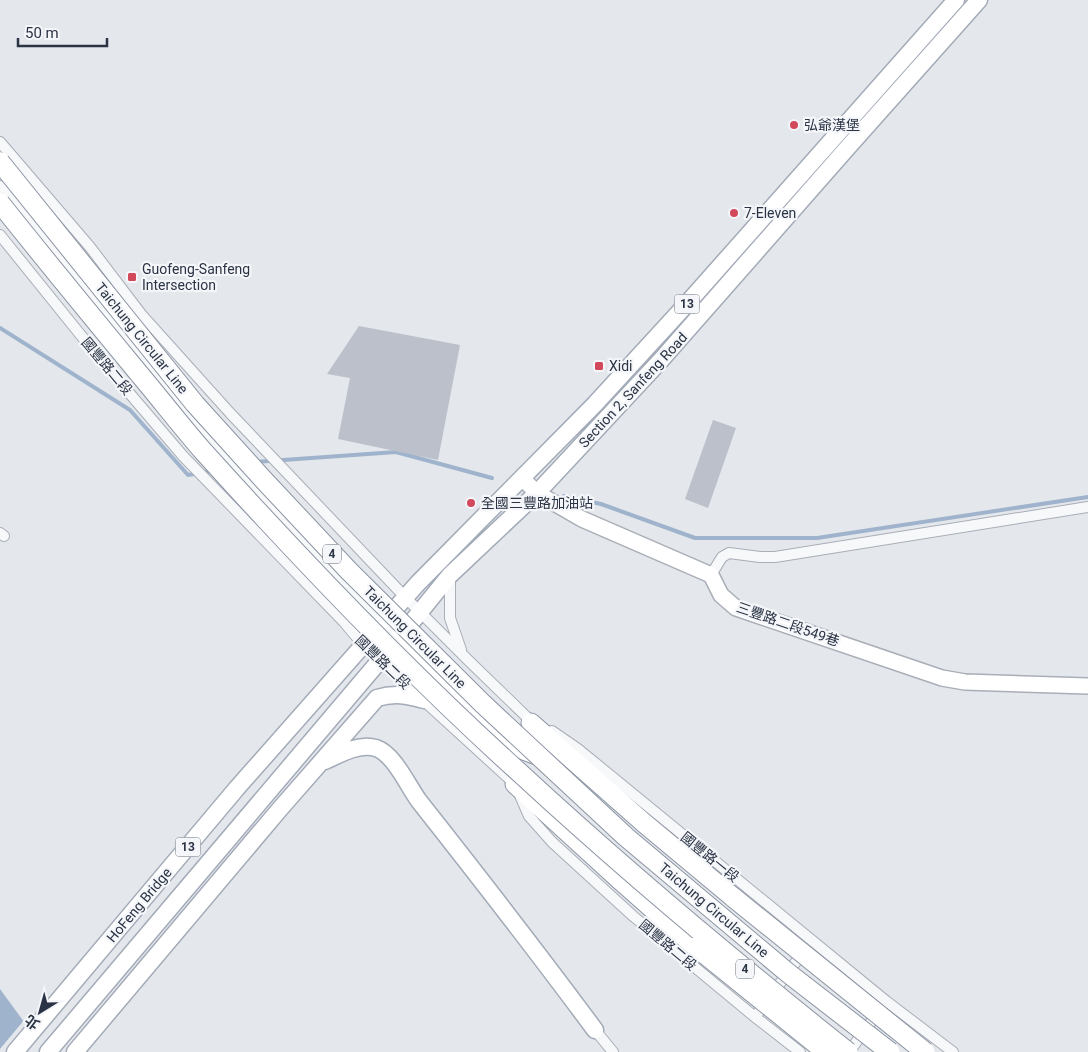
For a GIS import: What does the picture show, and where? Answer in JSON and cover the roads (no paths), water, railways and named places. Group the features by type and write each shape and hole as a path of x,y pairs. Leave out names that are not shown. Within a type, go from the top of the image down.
{"highway":[{"name":"Taichung Circular Line","path":"0,162 195,404 349,571 483,704 626,837 788,973 890,1052"},
{"name":"Taichung Circular Line","path":"0,203 202,449 326,583 415,673 520,774 644,883 770,990 848,1052"},
{"path":"398,640 511,746 522,751 580,767"},
{"path":"531,723 734,898 925,1052"},
{"path":"515,784 606,868 696,947 826,1052"}],"main road":[{"name":"Section 2, Sanfeng Road","path":"364,646 418,584 595,404 684,307 956,0"},
{"name":"Section 2, Sanfeng Road","path":"379,660 398,640 450,575 537,492 701,317 979,0"},
{"name":"HoFeng Bridge","path":"14,1052 237,788 364,646"},
{"name":"HoFeng Bridge","path":"48,1052 379,660"},
{"path":"75,1052 376,698 405,694 424,700"},
{"path":"321,762 350,749 375,748 385,753 414,795 518,926 595,1030"}],"street":[{"path":"0,142 90,247 141,314 217,398 468,661"},
{"path":"0,186 193,420 331,571 398,640"},
{"name":"國豐路二段","path":"0,235 96,354 183,456 338,615 364,646 515,784 529,816 552,842 633,916 754,1017 800,1052"},
{"path":"193,420 217,398"},
{"path":"522,478 553,504 582,519 711,575 722,557 729,553 775,557 1088,507"},
{"path":"450,575 450,618 459,647 468,661"},
{"name":"三豐路二段549巷","path":"711,575 721,595 736,608 942,678 965,682 1088,686"},
{"name":"國豐路一段","path":"468,661 531,723 553,732 578,749 886,1002 953,1052"},
{"path":"754,1017 812,940"},
{"path":"848,1052 886,1002"},
{"path":"595,1030 613,1052"}],"water":[{"path":"0,989 46,1052 0,1052"}],"waterway":[{"path":"0,328 130,410 188,475 212,471"},
{"path":"255,462 396,452 492,478"},
{"path":"564,496 601,504 695,538 817,538 1088,497"}],"place":[{"name":"弘爺漢堡","path":"794,125"},
{"name":"7-Eleven","path":"734,213"},
{"name":"Guofeng-Sanfeng Intersection","path":"132,277"},
{"name":"Xidi","path":"599,366"},
{"name":"全國三豐路加油站","path":"471,503"}]}
